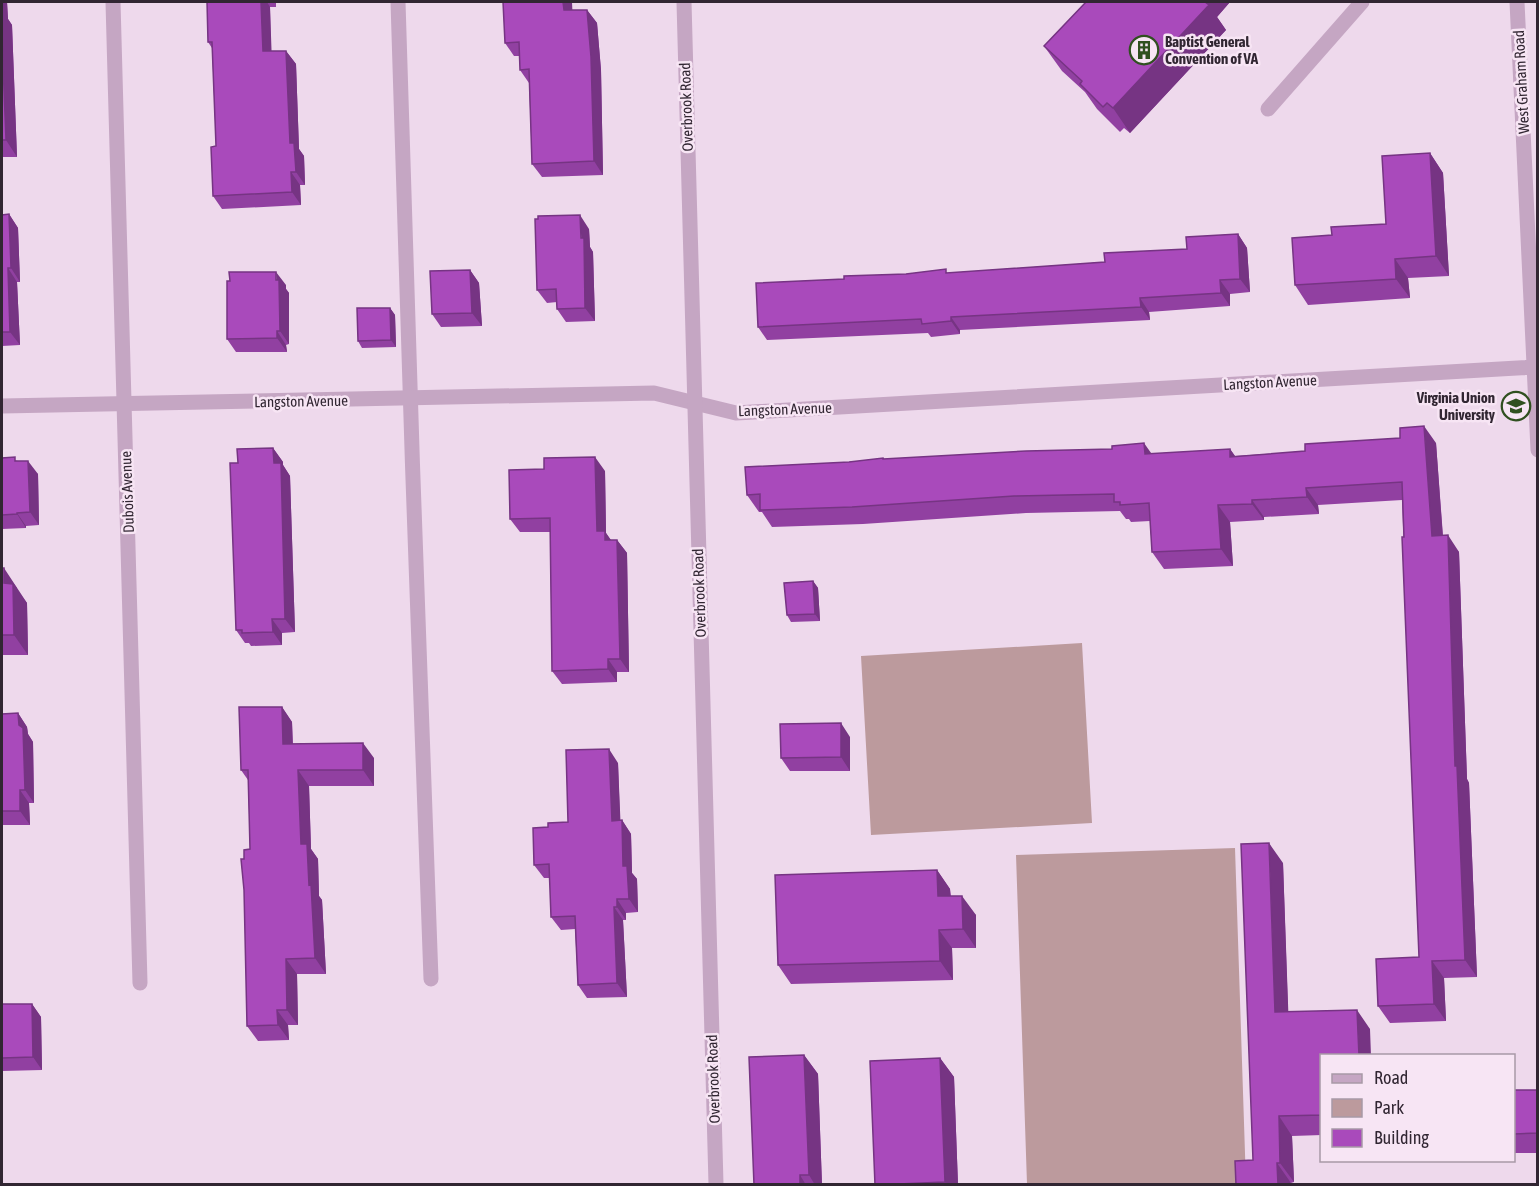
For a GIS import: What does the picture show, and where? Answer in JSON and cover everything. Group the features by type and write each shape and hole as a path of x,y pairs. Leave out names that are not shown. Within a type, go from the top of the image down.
{"street":[{"name":"Dubois Avenue","path":"113,2 140,983"},
{"path":"398,2 409,398 431,979"},
{"name":"Overbrook Road","path":"684,2 716,1185"},
{"path":"1268,109 1362,2"},
{"name":"West Graham Road","path":"1517,2 1538,450"},
{"name":"Langston Avenue","path":"2,406 654,393 736,413 1534,367"}],"green space":[{"path":"1082,643 1092,823 871,835 861,656"},
{"path":"1235,848 1246,1184 1027,1184 1016,855"}],"building":[{"path":"207,2 261,2 263,51 286,51 290,143 294,143 296,172 291,172 292,192 213,196 211,147 216,146 212,42 208,42"},
{"path":"503,2 563,2 564,10 587,10 591,57 594,161 532,164 529,69 520,70 519,42 505,43"},
{"name":"Baptist General Convention of VA","path":"1086,2 1205,2 1209,5 1113,108 1107,103 1103,107 1080,84 1082,81 1044,46"},
{"path":"2,39 6,140 2,140"},
{"path":"1430,153 1436,256 1395,259 1396,279 1295,285 1292,238 1332,235 1331,227 1386,224 1382,156"},
{"path":"9,214 10,332 2,332 2,215"},
{"path":"580,215 581,238 584,238 585,308 557,309 556,289 537,290 535,219 538,219 538,216"},
{"path":"1238,234 1240,279 1220,280 1221,293 1140,298 1141,307 951,317 951,321 922,324 921,319 758,327 756,283 844,279 844,276 906,274 946,269 946,273 1105,262 1104,253 1187,249 1186,237"},
{"path":"470,270 472,313 432,314 430,271"},
{"path":"229,272 276,272 276,280 279,280 280,331 277,331 277,338 227,339"},
{"path":"357,308 390,308 391,340 358,341"},
{"path":"1424,426 1432,536 1448,535 1455,766 1457,766 1465,960 1432,961 1434,1004 1378,1006 1376,959 1419,957 1402,537 1404,537 1402,482 1306,488 1307,497 1252,500 1252,504 1218,505 1221,549 1152,552 1149,503 1120,505 1120,502 1114,502 1114,494 1014,496 852,507 760,510 760,494 747,495 745,467 883,458 1112,449 1112,446 1144,443 1145,454 1230,449 1230,457 1305,451 1305,444 1400,438 1400,428"},
{"path":"273,448 274,463 281,463 285,619 272,619 273,632 242,633 242,630 236,630 230,463 238,463 237,449"},
{"path":"15,457 15,461 28,461 30,512 2,515 2,458"},
{"path":"595,457 597,531 605,531 605,540 617,540 620,659 608,659 608,669 552,671 550,518 510,519 509,470 544,469 544,458"},
{"path":"2,568 4,568 4,583 13,584 14,635 2,635"},
{"path":"813,581 815,614 787,615 784,583"},
{"path":"239,707 282,707 283,744 363,743 363,770 298,770 301,844 307,844 315,958 286,959 287,1010 277,1010 278,1025 247,1026 244,890 241,859 244,859 244,850 250,849 248,770 241,770"},
{"path":"18,713 19,725 23,728 25,790 20,790 20,811 2,811 2,714"},
{"path":"841,723 841,757 781,758 780,724"},
{"path":"609,749 612,821 622,820 623,866 627,866 629,899 617,899 617,907 614,907 617,983 578,985 575,916 551,917 549,864 534,865 533,828 548,827 548,823 568,822 566,750"},
{"path":"1269,843 1275,1012 1357,1010 1359,1054 1320,1054 1320,1115 1279,1116 1278,1185 1236,1185 1235,1161 1253,1160 1241,844"},
{"path":"937,870 938,896 962,896 963,929 939,930 940,961 778,965 775,875"},
{"path":"2,1004 32,1004 33,1057 2,1058"},
{"path":"804,1055 809,1175 800,1175 800,1185 754,1185 749,1057"},
{"path":"940,1058 945,1182 875,1185 870,1061"},
{"path":"1515,1090 1538,1090 1538,1133 1515,1134"}],"place":[{"name":"Baptist General Convention of VA","path":"1144,50"},
{"name":"Virginia Union University","path":"1516,406"}]}
